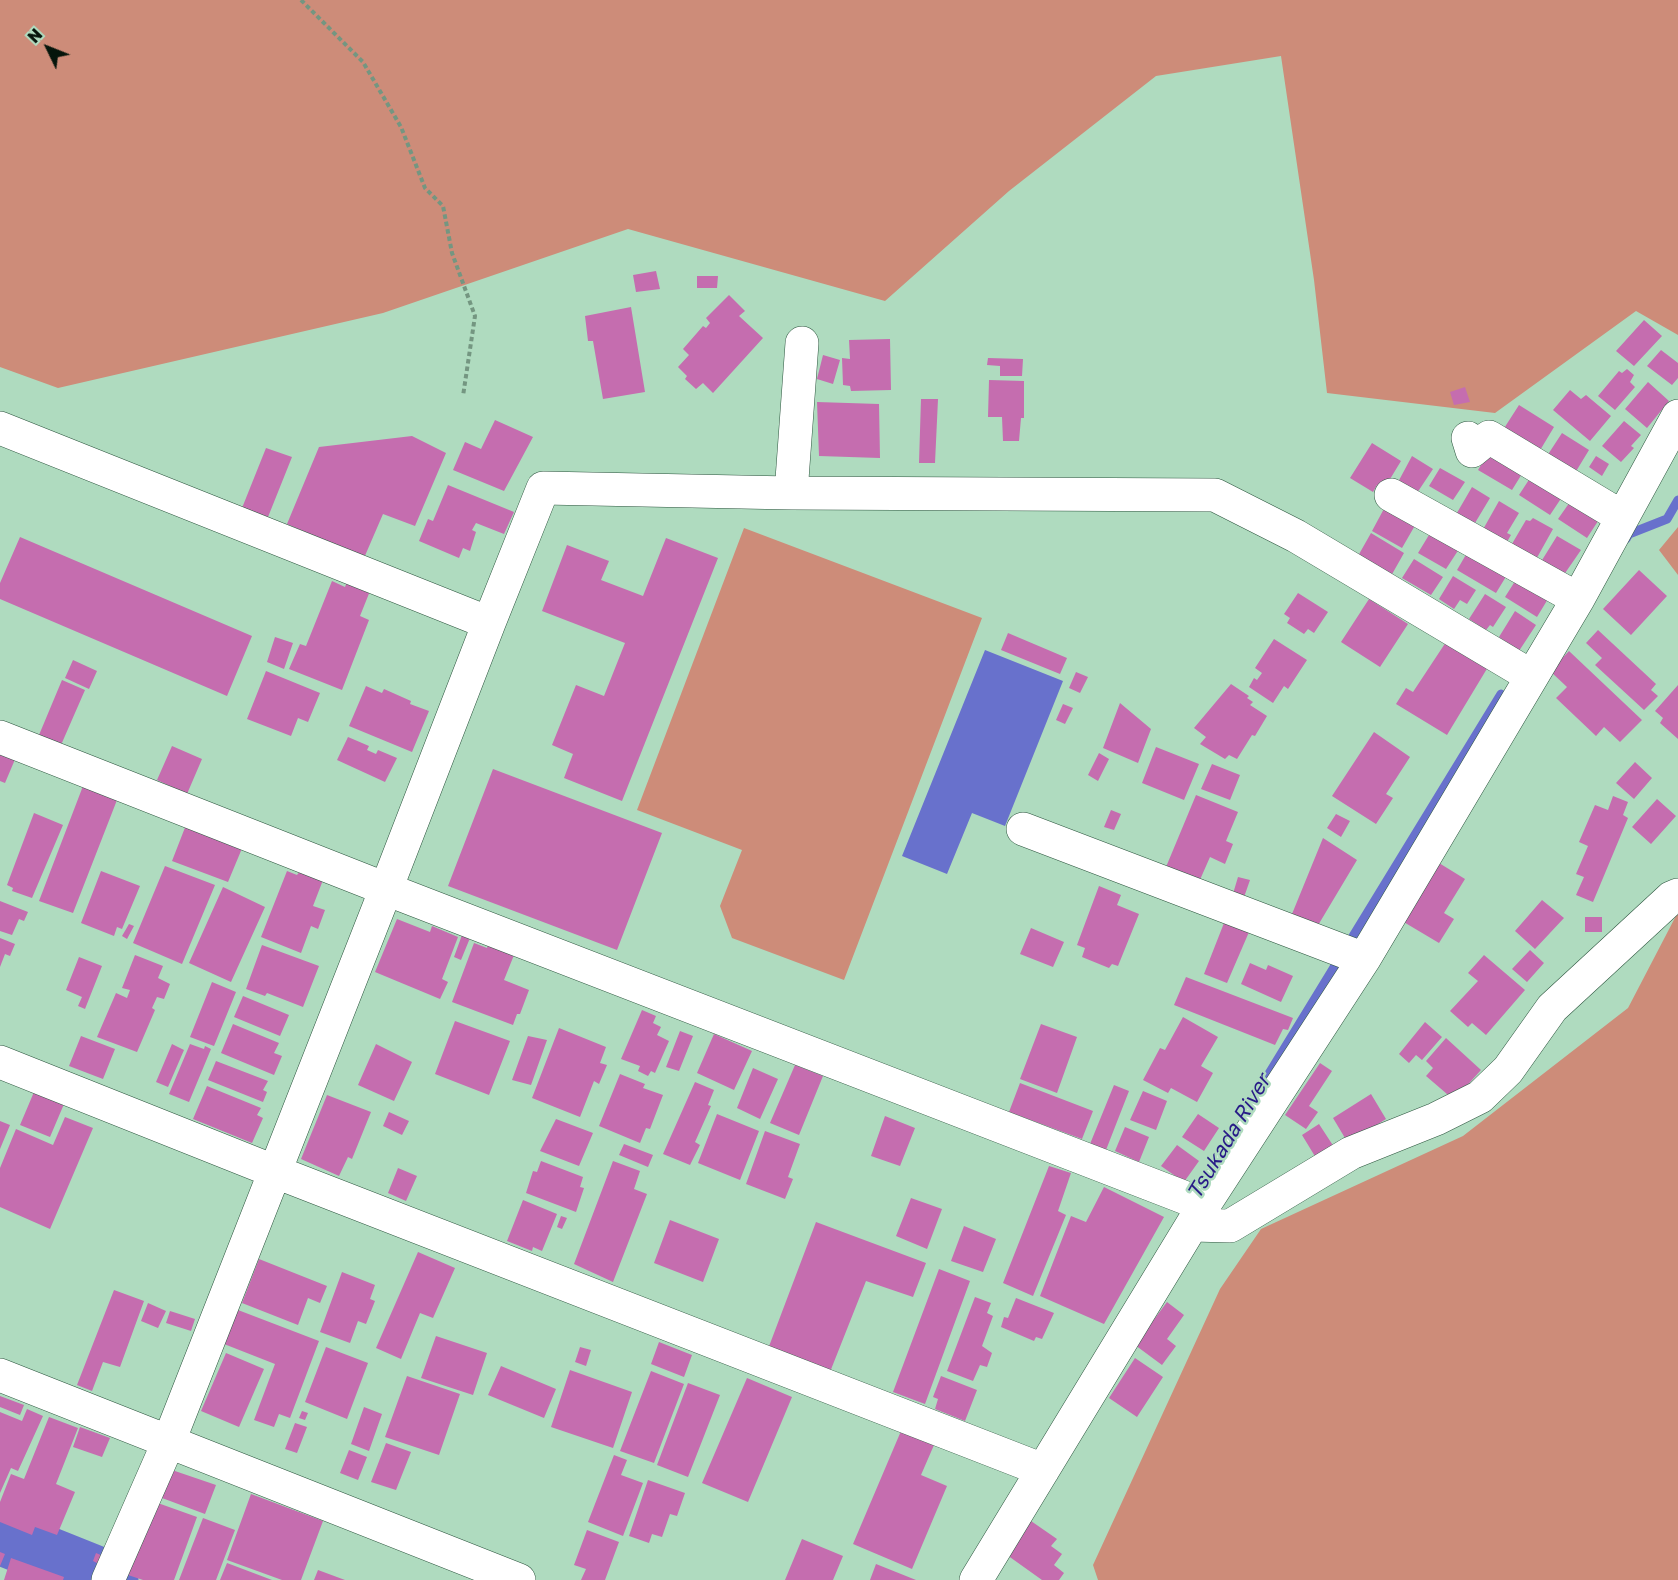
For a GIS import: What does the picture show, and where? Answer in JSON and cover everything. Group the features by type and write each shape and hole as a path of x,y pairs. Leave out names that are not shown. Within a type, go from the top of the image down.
{"street":[{"path":"792,493 802,343"},
{"path":"976,1580 1199,1215 1364,959 1578,599 1678,416"},
{"path":"0,428 489,623"},
{"path":"1468,438 1472,451 1489,437 1622,517"},
{"path":"108,1580 169,1441 543,488 792,493 1215,495 1296,536 1531,676"},
{"path":"1391,495 1578,599"},
{"path":"0,737 1230,1226 1351,1153 1436,1119 1480,1097 1508,1070 1552,1008 1671,898 1678,895"},
{"path":"1023,829 1364,959"},
{"path":"0,1062 276,1172 1044,1470"},
{"path":"0,1375 519,1580"}],"path":[{"path":"302,0 363,62 400,127 425,188 443,206 452,253 475,316 463,396"}],"shaded area":[{"path":"0,0 1678,0 1678,335 1636,311 1495,413 1327,393 1314,280 1281,56 1156,76 1009,191 885,301 628,229 383,313 58,388 0,367"},
{"path":"1678,527 1678,575 1659,550"},
{"path":"744,528 982,618 844,980 732,938 720,906 742,850 637,810"},
{"path":"1678,912 1678,1580 1098,1580 1093,1565 1220,1289 1261,1229 1463,1136 1628,1008"}],"water":[{"path":"985,650 1063,681 1005,826 972,813 947,874 902,856"}],"building":[{"path":"656,271 660,289 636,292 633,275"},
{"path":"697,276 718,276 717,288 697,288"},
{"path":"729,295 745,311 739,316 763,338 713,393 703,383 696,389 685,379 687,376 678,367 689,355 683,349 703,326 706,328 710,323 706,318"},
{"path":"631,307 645,392 603,399 593,341 588,341 585,316"},
{"path":"1644,320 1662,336 1634,366 1616,351"},
{"path":"890,339 891,390 851,391 850,386 843,385 842,358 850,359 849,340"},
{"path":"1661,350 1678,363 1678,378 1672,385 1647,366"},
{"path":"823,355 840,360 833,384 817,379"},
{"path":"988,358 1023,359 1022,376 1000,376 1000,366 987,365"},
{"path":"1627,369 1634,375 1630,382 1635,387 1615,410 1598,396 1619,371 1622,373"},
{"path":"989,380 1024,381 1024,418 1021,418 1019,441 1003,441 1002,417 988,417"},
{"path":"1648,382 1669,401 1647,428 1625,409"},
{"path":"1465,387 1470,402 1454,405 1450,392"},
{"path":"1570,390 1581,399 1586,395 1611,416 1590,441 1553,410"},
{"path":"921,399 938,399 935,463 919,463"},
{"path":"817,402 879,404 880,458 819,456"},
{"path":"1519,405 1554,427 1536,457 1501,433"},
{"path":"495,420 533,437 504,491 453,470 465,442 481,449"},
{"path":"1624,421 1641,435 1631,446 1634,448 1621,462 1602,446"},
{"path":"1562,433 1589,450 1575,473 1545,459"},
{"path":"412,436 446,453 415,526 383,514 364,558 287,524 319,447"},
{"path":"1372,443 1401,461 1384,489 1377,485 1373,492 1350,478"},
{"path":"1492,447 1525,469 1512,490 1478,470"},
{"path":"266,448 292,457 268,517 242,508"},
{"path":"1412,456 1433,469 1415,496 1397,484"},
{"path":"1596,456 1609,464 1602,476 1589,467"},
{"path":"1440,468 1465,482 1453,500 1429,486"},
{"path":"1534,472 1566,491 1550,515 1519,495"},
{"path":"448,485 514,512 504,534 476,523 472,530 476,532 470,551 463,548 459,558 419,541 428,519 433,521"},
{"path":"1472,487 1490,498 1472,528 1454,518"},
{"path":"1572,499 1602,515 1587,538 1558,519"},
{"path":"1499,501 1519,513 1507,533 1511,535 1504,547 1481,533"},
{"path":"1386,505 1417,522 1402,548 1372,531"},
{"path":"1533,518 1553,529 1534,563 1509,549 1526,520 1530,521"},
{"path":"1432,530 1461,546 1446,569 1418,553"},
{"path":"1371,533 1404,553 1391,576 1358,556"},
{"path":"1557,536 1581,550 1561,579 1539,565"},
{"path":"20,537 252,636 227,696 0,599 0,583"},
{"path":"666,538 718,558 622,801 564,778 573,754 552,745 576,685 604,696 625,643 542,611 567,545 609,561 601,580 643,596"},
{"path":"1471,546 1510,570 1496,593 1457,570"},
{"path":"1414,559 1443,577 1431,595 1402,578"},
{"path":"1639,570 1667,596 1631,635 1603,609"},
{"path":"1519,575 1551,594 1537,617 1505,597"},
{"path":"1453,576 1476,590 1467,604 1460,600 1454,609 1439,599"},
{"path":"332,581 345,587 347,582 370,591 360,616 369,620 342,690 289,669 300,644 306,646"},
{"path":"1298,593 1328,612 1314,633 1308,629 1304,634 1287,623 1290,618 1284,614"},
{"path":"1485,594 1506,607 1493,627 1490,625 1486,630 1469,619"},
{"path":"1369,599 1408,624 1380,667 1341,642"},
{"path":"1515,611 1536,625 1519,651 1499,637"},
{"path":"1598,630 1656,684 1651,690 1658,696 1644,710 1595,665 1602,658 1586,643"},
{"path":"1008,633 1067,658 1060,674 1001,650"},
{"path":"275,637 293,643 284,669 267,662"},
{"path":"1274,639 1307,660 1288,689 1284,686 1273,703 1249,687 1254,678 1257,680 1262,673 1255,668"},
{"path":"1446,642 1488,667 1447,735 1396,704 1406,688 1413,692"},
{"path":"1569,651 1642,720 1620,742 1604,727 1596,736 1556,698 1567,687 1550,671"},
{"path":"73,660 97,671 89,689 65,678"},
{"path":"266,671 320,693 308,722 298,718 291,736 247,719"},
{"path":"1076,672 1088,677 1080,693 1069,688"},
{"path":"62,680 85,690 61,745 39,735"},
{"path":"1231,684 1249,696 1247,698 1253,702 1250,705 1267,716 1237,759 1229,755 1225,759 1200,744 1206,737 1194,728"},
{"path":"1678,685 1678,739 1660,723 1663,718 1655,711"},
{"path":"366,686 382,693 384,689 411,701 410,704 429,711 412,752 349,726"},
{"path":"1120,703 1151,729 1138,763 1103,748"},
{"path":"1063,704 1073,708 1065,724 1056,720"},
{"path":"1374,732 1410,757 1386,794 1393,798 1376,824 1332,796"},
{"path":"348,737 369,746 367,750 376,754 378,750 397,758 385,782 337,760"},
{"path":"172,746 202,759 187,794 157,780"},
{"path":"1156,747 1199,764 1184,800 1142,783"},
{"path":"0,751 16,757 5,783 0,781"},
{"path":"1099,753 1109,759 1098,781 1088,775"},
{"path":"1635,762 1652,778 1634,799 1616,783"},
{"path":"1212,764 1240,775 1230,800 1201,789"},
{"path":"493,769 662,833 617,950 448,886"},
{"path":"83,786 117,800 73,913 39,901"},
{"path":"1196,795 1238,812 1226,841 1233,844 1225,864 1210,857 1199,882 1166,867"},
{"path":"1613,796 1628,802 1623,815 1628,818 1593,902 1576,895 1584,877 1576,874 1588,846 1579,842 1595,805 1608,810"},
{"path":"1657,799 1676,816 1651,844 1632,827"},
{"path":"1111,810 1121,814 1114,830 1104,827"},
{"path":"34,813 63,825 32,898 12,891 13,888 7,885"},
{"path":"1336,814 1350,821 1341,837 1327,828"},
{"path":"186,825 243,846 228,882 172,861"},
{"path":"1323,838 1357,860 1317,927 1292,914"},
{"path":"1439,863 1465,879 1444,913 1454,919 1439,943 1402,921"},
{"path":"165,866 215,885 182,964 133,943"},
{"path":"101,871 140,886 122,929 117,927 114,936 81,923"},
{"path":"287,871 297,875 300,871 323,880 313,906 325,910 318,929 311,926 301,953 261,937"},
{"path":"1238,877 1250,880 1243,900 1232,897"},
{"path":"1099,886 1121,895 1117,905 1139,914 1118,966 1112,964 1109,968 1082,957 1085,948 1077,945"},
{"path":"223,887 265,907 231,982 189,963"},
{"path":"1542,900 1564,918 1535,949 1515,931"},
{"path":"0,901 28,912 24,921 19,919 12,935 0,931"},
{"path":"1585,917 1602,917 1602,932 1585,932"},
{"path":"397,919 430,932 432,926 458,937 442,979 448,982 440,999 375,972"},
{"path":"1224,923 1249,932 1227,983 1204,974"},
{"path":"129,924 134,926 127,939 122,936"},
{"path":"1031,928 1064,942 1053,967 1020,954"},
{"path":"462,935 470,938 461,960 454,957"},
{"path":"0,938 15,944 10,956 5,954 0,967"},
{"path":"474,943 487,948 488,945 514,955 504,980 529,990 513,1025 452,1002"},
{"path":"262,945 319,966 303,1007 267,993 265,996 246,989"},
{"path":"1530,950 1544,963 1527,982 1512,969"},
{"path":"135,955 163,966 158,978 170,984 164,999 157,997 152,1008 155,1010 137,1052 97,1037 116,993 127,998 130,990 122,988"},
{"path":"1484,955 1525,990 1486,1035 1472,1023 1468,1027 1450,1011 1478,981 1468,973"},
{"path":"79,957 102,966 85,1009 78,1006 82,997 66,990"},
{"path":"1250,963 1266,970 1268,965 1293,976 1281,1002 1241,984"},
{"path":"1186,977 1293,1018 1288,1030 1283,1029 1275,1045 1174,1005"},
{"path":"212,982 236,992 214,1046 190,1037"},
{"path":"243,996 289,1015 280,1036 234,1017"},
{"path":"642,1010 656,1016 653,1023 661,1027 657,1035 669,1041 655,1073 651,1071 648,1076 638,1071 640,1066 621,1059"},
{"path":"1183,1017 1218,1037 1201,1066 1213,1073 1197,1102 1171,1088 1168,1093 1143,1080 1160,1048 1165,1050"},
{"path":"455,1021 510,1041 489,1095 435,1074"},
{"path":"1425,1022 1442,1037 1422,1060 1416,1055 1409,1063 1399,1054"},
{"path":"233,1024 279,1043 274,1053 282,1056 274,1075 221,1053"},
{"path":"1041,1024 1077,1037 1057,1093 1020,1079"},
{"path":"559,1028 606,1047 600,1063 607,1065 599,1084 594,1081 580,1117 532,1098"},
{"path":"680,1031 693,1036 679,1071 666,1067"},
{"path":"714,1034 752,1051 734,1090 697,1073"},
{"path":"81,1036 115,1049 103,1079 69,1066"},
{"path":"528,1036 547,1040 531,1085 512,1080"},
{"path":"1446,1038 1481,1070 1454,1100 1426,1076 1433,1068 1426,1061"},
{"path":"172,1044 184,1050 168,1087 156,1082"},
{"path":"190,1044 211,1049 189,1102 169,1094"},
{"path":"376,1044 412,1062 394,1101 358,1085"},
{"path":"216,1061 268,1081 263,1090 267,1092 263,1102 208,1080"},
{"path":"1320,1063 1332,1071 1309,1106 1318,1112 1306,1129 1285,1115"},
{"path":"795,1065 823,1076 799,1135 770,1123"},
{"path":"753,1068 778,1079 760,1119 737,1108"},
{"path":"620,1074 645,1084 643,1088 663,1095 650,1129 646,1128 640,1143 599,1126"},
{"path":"695,1082 714,1090 708,1105 711,1106 695,1142 700,1145 690,1165 663,1154"},
{"path":"1020,1083 1093,1111 1082,1139 1009,1112"},
{"path":"1114,1085 1129,1091 1106,1150 1090,1144"},
{"path":"207,1086 261,1108 257,1115 263,1118 252,1143 193,1119"},
{"path":"1143,1091 1167,1101 1156,1130 1130,1120"},
{"path":"34,1092 64,1104 50,1137 20,1125"},
{"path":"1371,1094 1386,1119 1348,1143 1333,1118"},
{"path":"327,1095 371,1112 352,1159 348,1157 339,1176 301,1159"},
{"path":"389,1112 409,1121 402,1135 383,1126"},
{"path":"717,1114 759,1131 740,1180 698,1163"},
{"path":"1198,1114 1219,1128 1204,1151 1182,1137"},
{"path":"885,1116 915,1128 900,1166 871,1156"},
{"path":"65,1117 93,1128 50,1229 0,1207 0,1168 16,1129 53,1145"},
{"path":"556,1119 593,1133 579,1166 540,1151"},
{"path":"0,1121 10,1125 0,1149"},
{"path":"1319,1124 1334,1147 1316,1158 1302,1135"},
{"path":"1125,1127 1149,1137 1139,1162 1115,1151"},
{"path":"765,1131 800,1144 788,1177 793,1179 785,1199 746,1184"},
{"path":"624,1144 653,1155 648,1167 619,1155"},
{"path":"1177,1145 1199,1161 1184,1182 1161,1166"},
{"path":"541,1161 583,1177 580,1187 584,1188 576,1212 526,1193 533,1171 537,1172"},
{"path":"613,1161 640,1171 634,1189 647,1194 613,1282 574,1264"},
{"path":"1049,1166 1071,1173 1058,1211 1066,1215 1033,1296 1003,1283"},
{"path":"398,1168 417,1176 406,1201 388,1193"},
{"path":"1104,1187 1164,1217 1104,1324 1040,1296 1071,1216 1086,1222"},
{"path":"911,1198 942,1209 927,1249 896,1236"},
{"path":"523,1200 557,1214 542,1251 533,1247 532,1251 507,1241"},
{"path":"561,1216 567,1218 562,1229 557,1227"},
{"path":"670,1220 719,1239 703,1282 654,1263"},
{"path":"816,1222 926,1263 913,1297 866,1281 830,1372 768,1349"},
{"path":"964,1226 996,1239 983,1272 951,1261"},
{"path":"418,1252 455,1268 433,1318 420,1313 401,1359 376,1348"},
{"path":"259,1259 327,1286 320,1303 308,1298 298,1325 242,1303"},
{"path":"939,1269 970,1281 925,1404 893,1392"},
{"path":"342,1272 375,1285 370,1299 375,1301 366,1324 358,1321 350,1343 320,1332"},
{"path":"114,1290 144,1301 120,1367 103,1362 92,1391 77,1385"},
{"path":"975,1297 991,1303 987,1313 993,1316 982,1346 992,1353 987,1367 980,1365 973,1381 947,1371"},
{"path":"1016,1298 1054,1313 1042,1339 1036,1337 1034,1341 1001,1327 1004,1317 1008,1318"},
{"path":"1167,1302 1184,1315 1167,1339 1176,1346 1162,1365 1135,1345"},
{"path":"148,1303 166,1311 158,1328 141,1321"},
{"path":"238,1310 319,1341 290,1418 279,1414 274,1427 254,1420 275,1364 224,1344"},
{"path":"170,1311 195,1319 191,1331 166,1323"},
{"path":"436,1336 487,1353 473,1395 421,1378"},
{"path":"659,1342 692,1355 684,1377 651,1364"},
{"path":"326,1347 368,1363 347,1419 305,1402"},
{"path":"580,1347 591,1350 586,1366 575,1362"},
{"path":"226,1353 264,1369 239,1427 201,1411"},
{"path":"1135,1358 1163,1377 1137,1417 1109,1398"},
{"path":"501,1366 556,1389 544,1418 488,1395"},
{"path":"570,1370 632,1392 613,1448 551,1427"},
{"path":"651,1371 684,1384 654,1463 620,1451"},
{"path":"407,1376 460,1394 439,1455 385,1437"},
{"path":"941,1376 977,1390 965,1421 935,1409 938,1399 933,1397"},
{"path":"747,1378 792,1397 748,1502 702,1483"},
{"path":"688,1383 720,1395 688,1477 657,1465"},
{"path":"0,1396 24,1405 20,1415 0,1407"},
{"path":"364,1407 382,1414 369,1451 351,1444"},
{"path":"27,1409 43,1416 18,1471 11,1468 0,1493 0,1412 22,1421"},
{"path":"302,1411 308,1413 305,1420 299,1418"},
{"path":"49,1417 78,1428 56,1484 75,1492 57,1535 35,1527 32,1535 0,1522 0,1502 11,1474 24,1479"},
{"path":"295,1423 307,1427 297,1453 285,1449"},
{"path":"80,1427 110,1438 102,1457 73,1447"},
{"path":"901,1431 934,1445 921,1475 947,1486 912,1569 853,1544"},
{"path":"386,1443 411,1452 396,1490 371,1482"},
{"path":"349,1450 367,1457 358,1480 340,1473"},
{"path":"614,1455 627,1460 621,1475 643,1483 623,1536 588,1522"},
{"path":"172,1470 216,1485 205,1514 162,1498"},
{"path":"648,1480 685,1493 677,1516 670,1514 662,1537 652,1534 649,1543 629,1536"},
{"path":"251,1494 323,1521 301,1580 282,1580 227,1560"},
{"path":"155,1502 197,1517 174,1580 143,1580 128,1575"},
{"path":"203,1518 235,1530 216,1580 179,1580"},
{"path":"1031,1521 1057,1539 1051,1546 1062,1554 1054,1565 1064,1573 1059,1580 1042,1580 1007,1555"},
{"path":"587,1530 619,1542 605,1580 581,1580 586,1569 574,1565"},
{"path":"802,1539 843,1556 833,1580 785,1580"},
{"path":"0,1552 5,1554 0,1566"},
{"path":"96,1553 103,1556 99,1564 93,1561"},
{"path":"11,1558 64,1577 63,1580 4,1580"},
{"path":"227,1563 272,1580 220,1580"},
{"path":"876,1564 916,1580 870,1580"},
{"path":"318,1570 345,1580 314,1580"}],"waterway":[{"name":"Tsukada River","path":"1626,539 1629,534 1667,519 1678,500"},
{"name":"Tsukada River","path":"1251,1103 1501,694"},
{"name":"Tsukada River","path":"0,1536 110,1580"}]}
